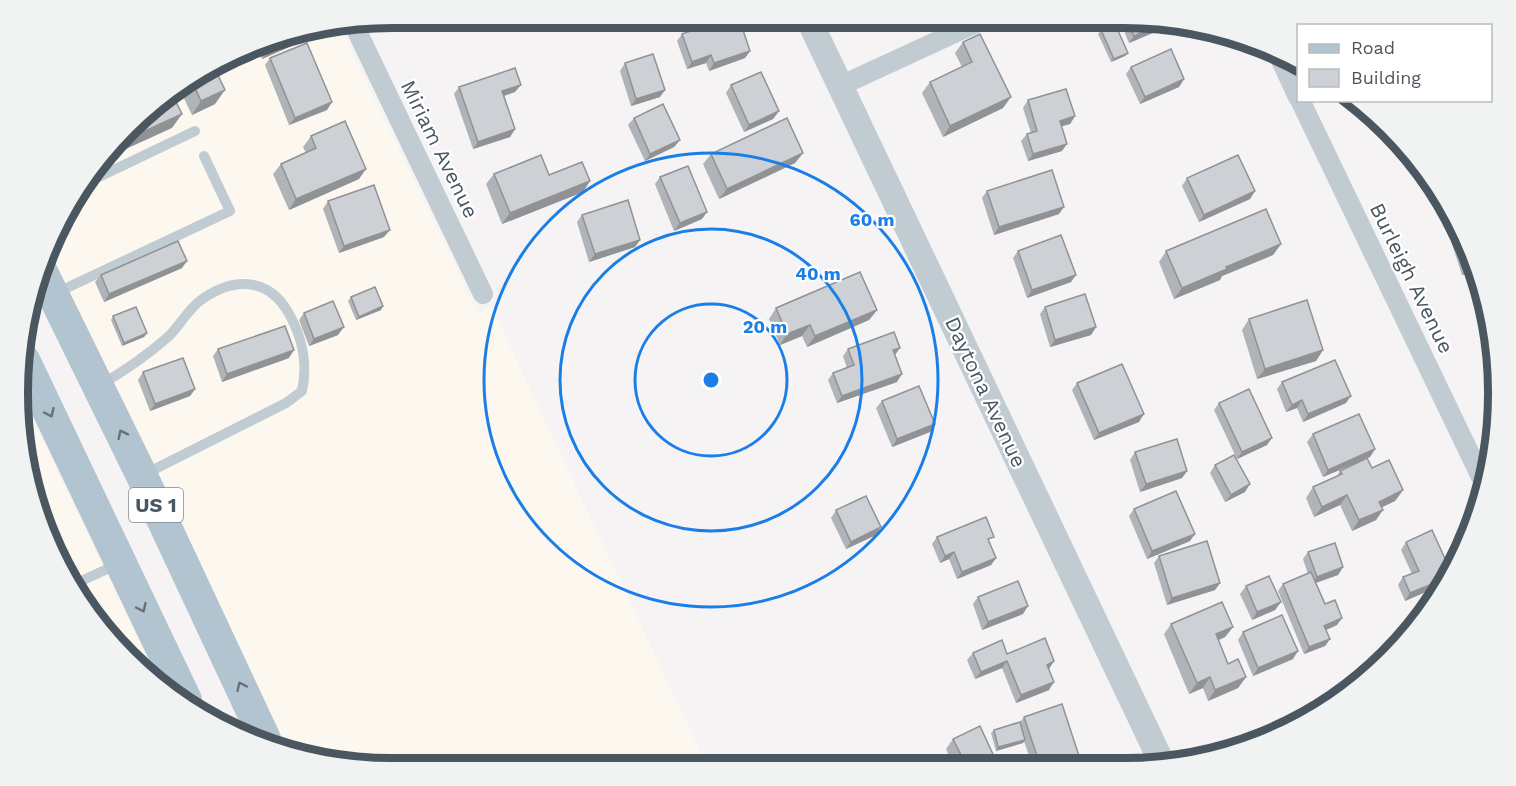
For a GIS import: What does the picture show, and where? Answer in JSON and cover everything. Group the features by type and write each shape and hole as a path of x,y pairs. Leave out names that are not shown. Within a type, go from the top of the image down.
{"main road":[{"name":"US 1","path":"47,283 142,476 262,733"},
{"name":"US 1","path":"29,371 178,687"}],"street":[{"name":"Daytona Avenue","path":"813,28 1159,756"},
{"path":"840,86 966,28"},
{"name":"Miriam Avenue","path":"357,30 483,294"},
{"name":"Burleigh Avenue","path":"1283,66 1297,95"},
{"name":"Burleigh Avenue","path":"1300,102 1478,472"}],"lane":[{"path":"100,176 195,131"},
{"path":"47,283 230,211 204,156"},
{"path":"98,386 125,371 169,336 200,301 228,286 248,284 265,288 282,302 289,315 296,330 304,362 302,391 286,404 142,476"},
{"path":"81,581 121,563"}],"shaded area":[{"path":"343,32 478,314 491,306 703,758 369,757 322,750 281,740 53,263 56,254 77,211 104,171 135,135 171,104 211,77 254,56 299,41"},
{"path":"29,412 150,664 135,651 104,615 90,596 66,554 41,487"}],"building":[{"path":"699,28 742,28 750,51 714,63 711,55 692,62 682,34"},
{"path":"1117,28 1128,53 1114,59 1101,30"},
{"path":"1131,28 1149,29 1134,36"},
{"path":"980,34 1011,97 950,126 930,82 972,62 963,42"},
{"path":"307,43 332,102 295,118 270,58"},
{"path":"1171,49 1184,79 1145,97 1131,67"},
{"path":"653,54 665,90 636,99 625,63"},
{"path":"515,68 521,85 502,91 515,129 478,142 459,87"},
{"path":"761,72 779,111 749,125 731,85"},
{"path":"217,74 225,90 201,101 195,87"},
{"path":"1066,89 1075,116 1060,121 1067,144 1033,154 1027,134 1037,131 1028,100"},
{"path":"175,101 182,114 134,136"},
{"path":"663,104 680,140 650,154 634,118"},
{"path":"787,118 803,153 727,189 711,154"},
{"path":"345,121 366,169 296,199 281,164 316,148 311,136"},
{"path":"541,155 549,175 582,162 590,181 510,213 494,174"},
{"path":"1238,155 1255,191 1204,215 1187,178"},
{"path":"688,166 707,212 680,223 660,177"},
{"path":"1052,170 1064,207 999,227 987,191"},
{"path":"374,185 390,230 344,246 328,201"},
{"path":"628,200 640,240 595,254 582,215"},
{"path":"1266,209 1281,244 1182,288 1166,251"},
{"path":"1061,235 1076,275 1032,290 1018,251"},
{"path":"178,241 187,261 109,294 101,275"},
{"path":"860,272 877,310 815,336 810,325 787,334 776,308"},
{"path":"375,287 383,306 359,317 351,297"},
{"path":"1085,294 1096,327 1055,340 1045,307"},
{"path":"1307,300 1323,350 1265,369 1249,319"},
{"path":"333,301 344,327 314,339 304,313"},
{"path":"136,307 147,333 124,343 113,316"},
{"path":"285,326 294,350 227,374 218,349"},
{"path":"894,332 900,348 893,350 902,374 842,396 833,373 854,365 848,349"},
{"path":"183,358 195,389 155,404 143,372"},
{"path":"1335,360 1351,396 1308,414 1302,400 1292,405 1282,382"},
{"path":"1122,364 1144,414 1099,433 1077,383"},
{"path":"919,386 935,424 897,439 882,401"},
{"path":"1249,389 1272,438 1242,452 1219,403"},
{"path":"1359,414 1375,449 1328,470 1313,434"},
{"path":"1177,439 1187,471 1146,484 1135,452"},
{"path":"1234,455 1250,484 1231,495 1215,465"},
{"path":"1367,458 1372,468 1389,460 1403,490 1379,502 1383,510 1359,520 1347,495 1322,507 1313,487 1342,474 1340,471"},
{"path":"1176,491 1195,534 1152,551 1134,509"},
{"path":"866,496 881,527 851,542 836,510"},
{"path":"986,517 994,537 988,539 996,558 962,572 954,552 945,556 937,537"},
{"path":"1432,530 1446,561 1434,583 1410,593 1403,577 1419,571 1406,542"},
{"path":"1207,541 1220,583 1172,598 1159,556"},
{"path":"1335,543 1343,567 1317,577 1308,552"},
{"path":"1311,572 1325,604 1335,600 1342,618 1324,626 1330,639 1309,647 1283,584"},
{"path":"1269,576 1281,602 1257,612 1246,586"},
{"path":"1018,581 1028,606 988,622 978,597"},
{"path":"1222,602 1233,627 1216,634 1228,664 1238,659 1246,677 1215,690 1210,677 1197,683 1171,624"},
{"path":"1282,615 1298,651 1258,668 1243,632"},
{"path":"1045,638 1054,661 1047,665 1054,682 1021,695 1007,661 981,672 973,653 1002,640 1007,654"},
{"path":"1062,704 1080,758 1038,758 1024,717"},
{"path":"1020,722 1025,740 998,747 994,730"},
{"path":"980,726 995,758 962,758 953,739"}]}
